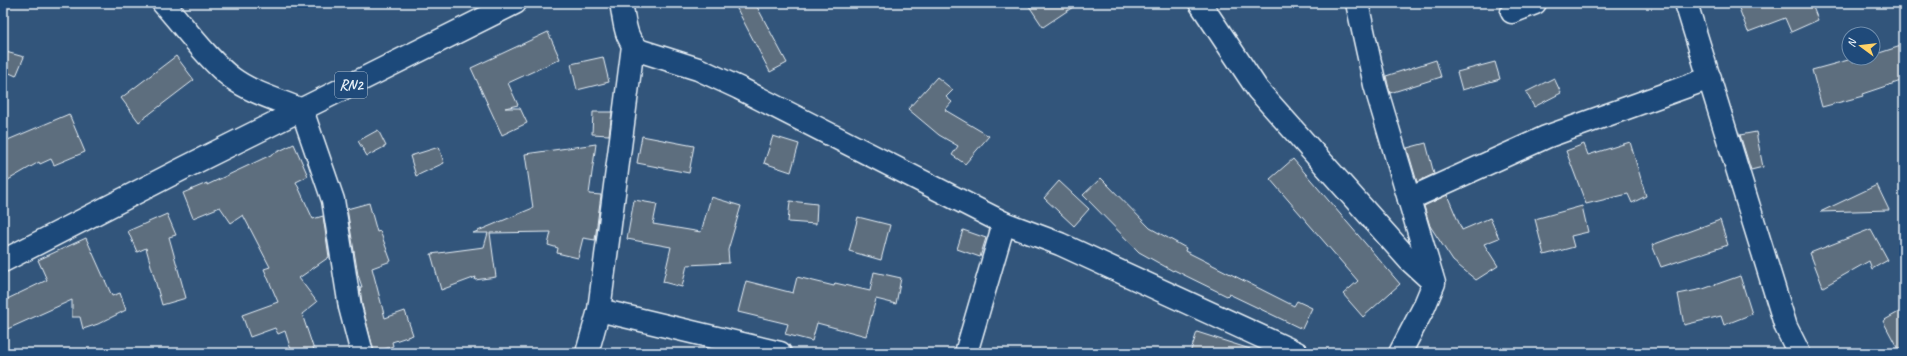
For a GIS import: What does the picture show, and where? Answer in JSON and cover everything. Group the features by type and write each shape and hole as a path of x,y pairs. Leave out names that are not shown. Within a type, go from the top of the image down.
{"main road":[{"path":"163,3 220,67 232,78 249,88 302,110 333,200 350,307 362,353"},
{"name":"RN2","path":"3,261 515,3"},
{"path":"621,3 628,38 633,46 641,51 698,69 739,88 1004,223 1060,244 1275,348 1298,353"},
{"path":"1200,3 1258,90 1409,260 1434,283"},
{"path":"1357,3 1375,85 1434,283 1424,307 1400,353"},
{"path":"1512,12 1535,3"},
{"path":"1686,3 1786,327 1799,353"},
{"path":"587,353 599,310 633,46"},
{"path":"1409,199 1546,137 1710,78"},
{"path":"966,353 1004,223"},
{"path":"599,310 780,353"}],"building":[{"path":"734,3 755,3 787,63 770,72"},
{"path":"1027,3 1079,3 1043,27"},
{"path":"1737,3 1820,4 1813,7 1818,20 1791,32 1785,18 1748,32"},
{"path":"548,32 560,59 508,83 518,105 505,108 520,108 527,123 502,135 471,68"},
{"path":"1904,45 1904,80 1862,94 1863,96 1822,107 1812,70 1841,62 1841,66 1881,66 1881,52"},
{"path":"6,52 24,57 16,76 3,70"},
{"path":"176,56 194,80 139,122 121,98"},
{"path":"603,57 609,82 577,90 571,64"},
{"path":"1436,60 1441,77 1390,93 1386,76"},
{"path":"1495,62 1500,79 1462,90 1457,72"},
{"path":"937,77 953,90 946,97 952,102 945,110 989,136 965,164 952,155 958,146 939,135 908,109"},
{"path":"1554,78 1561,93 1534,107 1526,92"},
{"path":"593,112 612,112 609,135 592,134"},
{"path":"69,114 85,152 54,165 51,159 40,164 39,162 3,183 3,142"},
{"path":"378,130 386,146 367,156 358,141"},
{"path":"1756,132 1763,167 1751,170 1740,135"},
{"path":"642,136 694,146 689,173 637,163"},
{"path":"773,136 799,144 791,172 764,163"},
{"path":"1630,142 1646,196 1632,203 1628,194 1586,204 1566,151 1584,144 1588,155"},
{"path":"1426,143 1434,174 1417,182 1407,148"},
{"path":"294,144 308,176 296,182 313,219 323,216 329,257 299,278 317,302 302,314 315,353 292,353 285,331 278,334 275,328 250,337 242,315 278,302 264,269 270,267 243,215 231,223 220,207 193,218 183,193 207,183 207,185"},
{"path":"596,144 589,194 601,195 595,240 583,238 578,258 557,253 558,248 548,245 551,232 490,233 496,277 475,280 476,277 441,290 431,254 484,247 488,233 473,233 533,208 525,154"},
{"path":"439,147 444,163 416,176 410,156"},
{"path":"1293,159 1400,284 1363,317 1343,294 1358,281 1270,179"},
{"path":"1101,178 1150,228 1186,248 1185,251 1294,306 1297,301 1312,308 1302,329 1229,294 1227,296 1174,270 1173,271 1139,252 1083,195"},
{"path":"1059,181 1089,209 1074,226 1044,198"},
{"path":"1877,185 1889,210 1820,212"},
{"path":"1447,195 1462,230 1490,218 1499,238 1484,244 1498,266 1476,280 1453,261 1430,226 1424,206"},
{"path":"711,197 741,206 728,250 729,263 687,265 682,287 663,282 671,247 627,239 634,200 657,204 653,224 701,232"},
{"path":"790,201 817,204 816,224 788,222"},
{"path":"369,203 377,232 380,231 391,261 372,268 385,318 405,311 413,335 392,342 393,346 374,353 362,304 360,287 362,287 358,275 347,209"},
{"path":"1582,206 1588,232 1571,236 1574,247 1544,255 1535,219"},
{"path":"167,214 176,235 169,237 186,298 162,305 146,248 137,252 128,231"},
{"path":"858,217 890,225 881,260 849,251"},
{"path":"1720,220 1728,245 1661,267 1652,245"},
{"path":"1871,229 1888,260 1872,269 1869,261 1823,287 1810,253"},
{"path":"963,230 986,238 980,257 957,249"},
{"path":"86,238 112,296 120,293 126,310 98,324 83,329 80,317 72,317 72,300 3,331 3,301 47,280 38,260"},
{"path":"874,272 901,278 896,304 876,299 866,336 817,323 812,341 785,334 788,324 738,312 746,281 793,293 797,277 834,286 835,283 870,291"},
{"path":"1740,276 1752,314 1724,325 1721,316 1684,325 1678,294 1703,289"},
{"path":"1904,309 1904,353 1900,353 1883,321"},
{"path":"1197,332 1250,349 1249,353 1190,353"}]}
